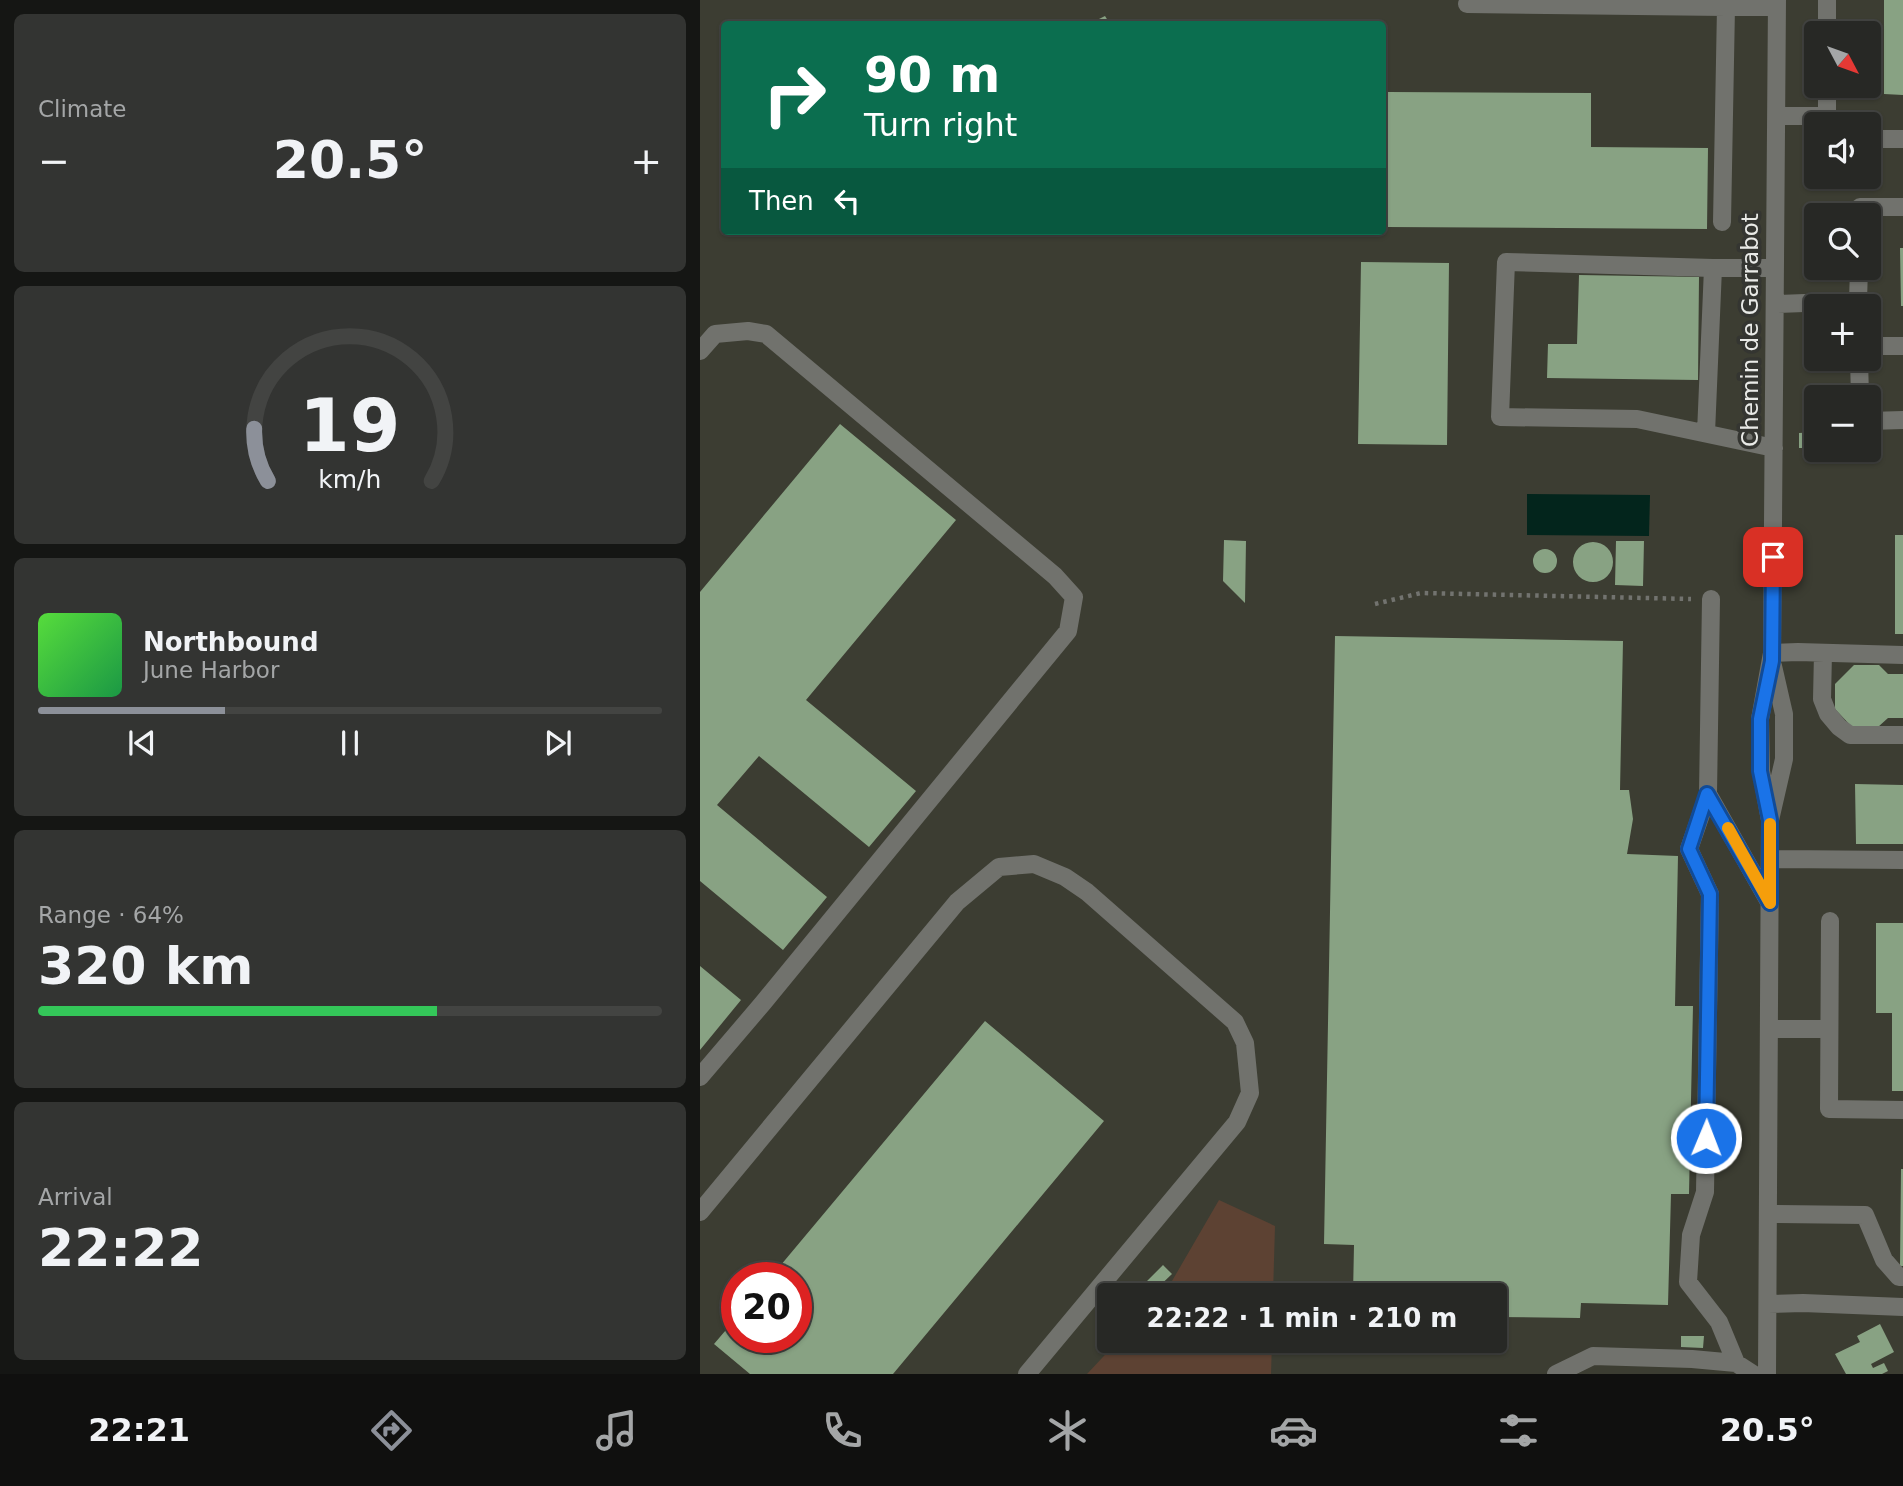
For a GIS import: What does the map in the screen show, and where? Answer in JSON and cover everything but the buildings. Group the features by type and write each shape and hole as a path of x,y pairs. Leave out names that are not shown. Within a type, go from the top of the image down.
{"street":[{"path":"1827,0 1827,21"},
{"path":"1722,222 1726,3"},
{"path":"1467,4 1777,3"},
{"name":"Chemin de Garrabot","path":"1767,1374 1770,820 1784,759 1784,714 1772,657 1777,3"},
{"path":"1776,116 1804,118"},
{"path":"1881,139 1903,139"},
{"path":"1881,207 1903,207"},
{"path":"1774,448 1637,419 1500,416 1506,262 1775,268"},
{"path":"1706,433 1713,268"},
{"path":"1775,304 1804,304"},
{"path":"700,351 715,334 748,331 766,334 1055,576 1074,597 1068,631 764,1003 700,1077"},
{"path":"1881,346 1903,346"},
{"path":"1881,421 1903,420"},
{"path":"1711,599 1707,794 1689,849 1710,894 1705,1192 1690,1235 1688,1282 1719,1322 1736,1363"},
{"path":"1823,653 1822,699 1828,714 1839,727 1850,735 1903,735"},
{"path":"1772,657 1823,653 1903,655"},
{"path":"1707,794 1770,903"},
{"path":"1770,859 1903,860"},
{"path":"700,1212 957,902 999,867 1034,864 1065,877 1087,892 1235,1022 1245,1043 1250,1093 1237,1122 1027,1374"},
{"path":"1830,920 1829,1109 1903,1110"},
{"path":"1769,1029 1829,1029"},
{"path":"1768,1214 1865,1215 1884,1260 1899,1277 1903,1277"},
{"path":"1768,1304 1903,1307"},
{"path":"1556,1374 1593,1356 1736,1363 1753,1374"}],"path":[{"path":"1374,604 1421,593 1711,599"}],"shaded area":[{"path":"700,0 1903,0 1903,1374 700,1374"},
{"path":"1527,494 1650,495 1649,536 1527,535"},
{"path":"1219,1200 1275,1226 1273,1283 1170,1283"},
{"path":"1107,1353 1272,1353 1271,1374 1087,1374"}],"slow traffic":[{"path":"1728,828 1770,903 1770,824"}],"route":[{"path":"1706,1138 1710,894 1689,849 1707,794 1770,903 1770,820 1760,771 1760,719 1772,661 1773,557"}]}
